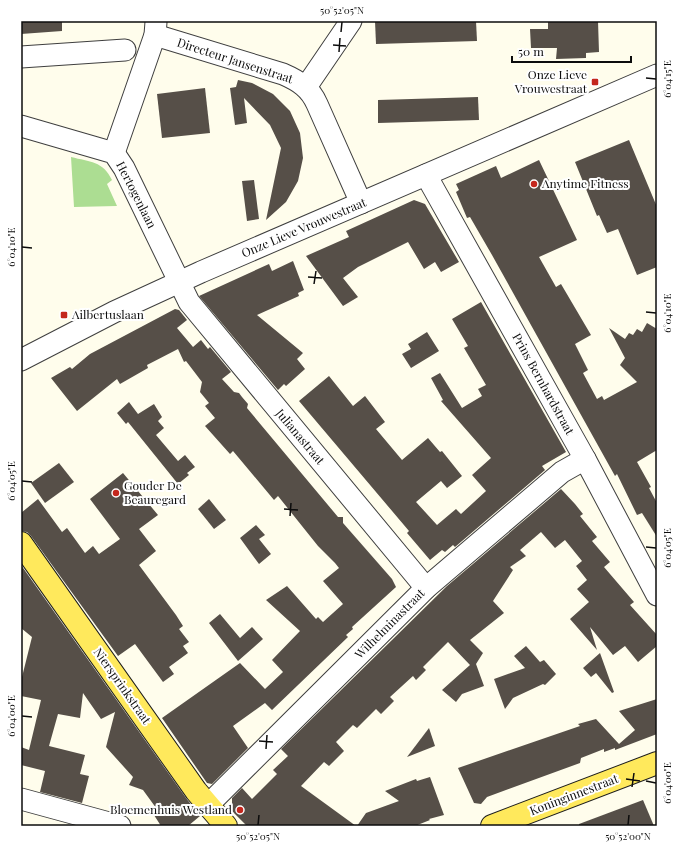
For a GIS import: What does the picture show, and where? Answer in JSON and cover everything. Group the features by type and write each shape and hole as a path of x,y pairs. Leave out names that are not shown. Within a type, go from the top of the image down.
{"main road":[{"name":"Niersprinkstraat","path":"21,544 196,791 226,826"},
{"name":"Koninginnestraat","path":"492,826 657,763"}],"street":[{"path":"306,87 322,66 351,21"},
{"path":"114,153 155,28"},
{"name":"Directeur Jansenstraat","path":"155,28 283,74 306,87 313,94 318,104 361,203"},
{"path":"21,57 125,50"},
{"name":"Onze Lieve Vrouwestraat","path":"21,360 178,283 657,75"},
{"name":"Hertogenlaan","path":"21,126 114,153 124,168 140,200 178,283"},
{"name":"Prins Bernhardstraat","path":"426,175 585,459 657,595"},
{"name":"Julianastraat","path":"178,283 189,302 426,588"},
{"name":"Wilhelminastraat","path":"208,805 426,588 562,472 585,459"},
{"path":"21,799 120,826"}],"green space":[{"path":"71,157 90,161 104,169 112,180 107,184 117,206 74,207"}],"building":[{"path":"21,21 62,21 62,31 21,34"},
{"path":"375,21 476,21 477,41 376,44"},
{"path":"548,21 598,21 599,52 586,53 586,58 556,59 557,48 531,48 530,29 548,29"},
{"path":"238,80 252,83 273,94 290,111 300,133 303,158 298,181 286,202 266,220 281,148 270,125 244,98 247,123 235,125 230,88 236,87"},
{"path":"205,88 210,133 162,138 157,94"},
{"path":"478,97 479,120 378,123 378,100"},
{"path":"629,140 657,207 657,267 637,275 618,229 607,233 599,215 597,216 575,162"},
{"path":"539,160 577,240 539,257 556,287 561,284 591,335 575,344 588,370 583,373 597,399 602,396 604,400 637,382 620,365 625,358 609,328 625,339 629,333 633,335 637,329 642,332 647,323 657,329 657,450 637,462 651,487 649,488 657,503 657,537 642,513 637,515 617,474 615,476 492,255 470,217 467,218 456,192 459,190 456,184 496,166 501,178"},
{"path":"254,180 259,219 247,221 242,181"},
{"path":"414,200 425,204 459,262 441,272 435,262 424,269 408,242 358,267 343,278 358,297 343,306 306,256 349,237 346,231"},
{"path":"293,261 304,290 298,293 299,296 257,315 303,353 297,359 305,369 286,386 284,384 278,390 199,296 269,264 272,271"},
{"path":"481,302 566,452 542,466 545,470 455,547 453,545 445,552 442,550 430,560 407,533 409,531 299,401 329,376 353,406 365,396 385,422 376,429 402,460 428,438 440,452 442,451 462,476 447,488 441,481 416,502 437,525 456,509 461,514 486,491 472,475 491,458 441,401 443,400 431,378 440,373 462,408 482,396 478,389 486,385 464,348 468,346 452,319"},
{"path":"175,309 179,310 187,320 177,328 193,347 201,340 208,349 210,347 231,372 222,379 234,392 239,393 248,404 247,408 338,517 343,517 343,523 392,579 396,587 352,627 353,629 346,635 348,637 272,710 265,703 233,726 248,748 212,784 207,783 162,718 240,663 265,689 283,672 272,660 300,631 266,600 287,586 316,619 318,617 323,622 343,604 323,581 339,568 318,546 278,496 274,500 233,451 230,454 205,426 215,418 205,406 209,403 200,392 202,382 186,361 184,362 178,349 147,365 148,368 120,384 117,379 77,411 51,378 70,367 72,369 90,354"},
{"path":"427,332 439,351 411,368 402,354 411,349 408,344"},
{"path":"129,402 138,414 154,404 162,417 158,421 164,428 156,435 178,461 185,455 195,467 187,473 189,475 178,484 128,422 126,424 117,413"},
{"path":"59,463 74,482 45,503 31,483"},
{"path":"123,473 158,515 139,529 156,551 139,565 176,615 183,626 179,629 189,642 183,646 188,653 169,667 174,674 163,682 135,644 118,656 31,536 27,532 21,531 21,513 38,499 62,532 67,528 85,553 93,546 99,554 120,539 90,499"},
{"path":"561,489 583,514 580,516 597,537 592,541 610,562 604,567 634,602 630,605 657,635 657,646 638,662 625,646 613,655 590,627 597,650 570,619 589,602 577,589 587,580 576,566 582,561 565,540 555,548 541,532 520,550 526,556 510,567 513,570 493,601 504,613 470,640 483,653 476,664 484,686 462,694 456,702 442,690 470,665 448,642 423,667 426,670 416,680 413,676 390,697 394,701 381,714 376,709 357,728 353,725 336,742 344,751 329,766 324,762 301,786 356,826 247,826 232,811 232,798 242,788 252,799 277,774 273,770 288,756 281,749 447,586"},
{"path":"209,499 226,520 214,529 198,509"},
{"path":"256,525 265,535 259,539 271,554 259,564 240,538"},
{"path":"21,565 200,816 188,826 161,826 154,815 159,812 143,790 129,785 133,777 106,747 115,712 101,719 83,693 80,718 58,714 49,746 85,755 80,774 89,776 82,803 40,792 45,771 21,765 21,747 29,750 41,700 21,696 21,681 32,637 21,628"},
{"path":"220,614 240,638 252,627 263,639 238,661 209,623"},
{"path":"526,646 540,662 544,660 556,674 545,685 543,684 513,698 505,709 494,679 525,668 514,656"},
{"path":"600,653 614,692 612,693 596,673 591,677 583,668"},
{"path":"657,699 657,734 615,750 615,748 604,752 604,749 581,758 580,763 487,797 481,804 474,803 458,768 580,726 578,724 596,719 619,744 635,730 619,711"},
{"path":"429,728 435,746 407,757"},
{"path":"430,777 444,815 429,819 430,820 415,826 357,826 366,813 399,801 385,791 416,779 417,781"},
{"path":"643,800 654,826 579,826 579,824"}],"place":[{"name":"Onze Lieve Vrouwestraat","path":"595,82"},
{"name":"Anytime Fitness","path":"534,184"},
{"name":"Ailbertuslaan","path":"64,315"},
{"name":"Gouder De Beauregard","path":"116,493"},
{"name":"Bloemenhuis Westland","path":"240,810"}]}
